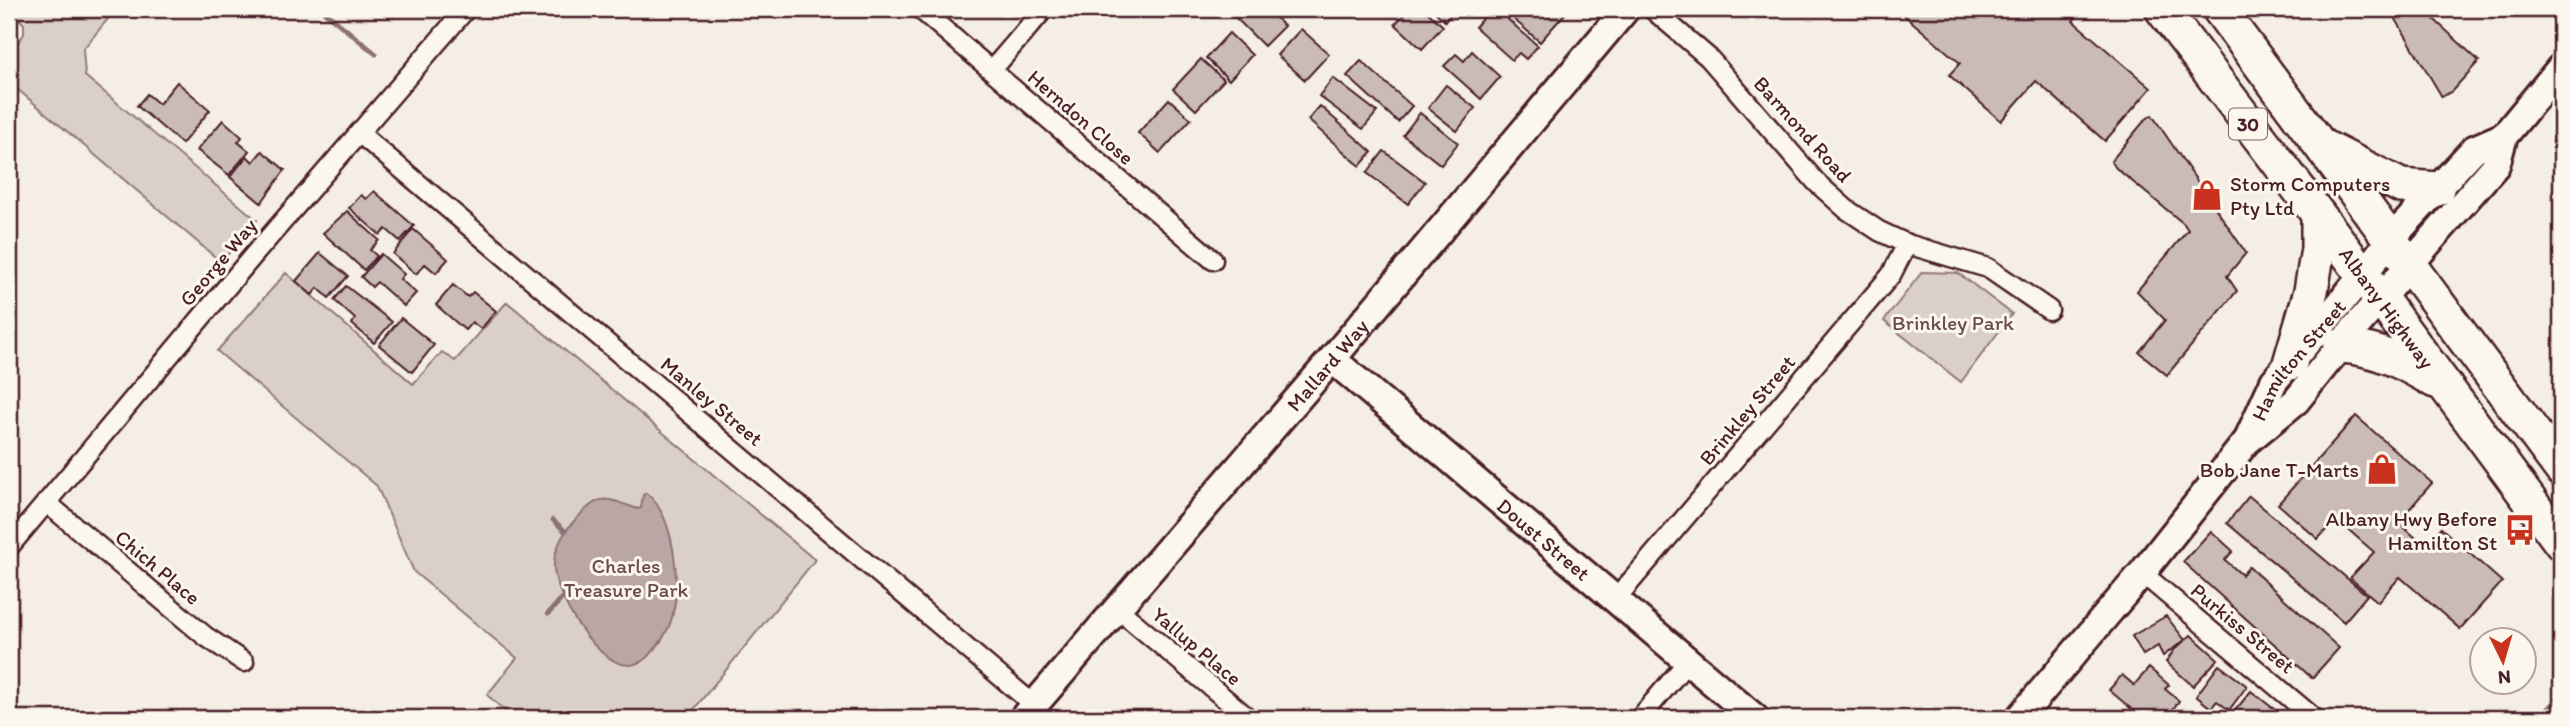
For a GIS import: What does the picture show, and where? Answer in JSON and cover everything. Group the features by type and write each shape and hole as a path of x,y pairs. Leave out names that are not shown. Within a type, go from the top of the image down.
{"highway":[{"name":"Albany Highway","path":"2162,9 2561,542"},
{"name":"Albany Highway","path":"2219,9 2561,469"},
{"path":"2320,144 2401,186 2437,189"},
{"path":"2290,363 2311,291 2318,248 2318,215"},
{"path":"2340,346 2360,347 2392,356 2446,388"}],"street":[{"name":"George Way","path":"9,547 252,257 466,9"},
{"name":"Herndon Close","path":"920,9 1213,260"},
{"path":"992,70 1044,9"},
{"name":"Mallard Way","path":"1028,711 1332,359 1626,9"},
{"name":"Barmond Road","path":"1652,9 1709,58 1817,183 1846,209 1879,231 1906,244 1988,268 2049,310"},
{"name":"Hamilton Street","path":"2246,442 2274,381 2371,288 2410,266 2496,165 2504,136 2561,67"},
{"name":"Manley Street","path":"359,133 1028,711"},
{"name":"Hamilton Street","path":"2019,718 2142,573 2246,442 2295,401 2340,346 2371,288 2391,239 2474,149 2504,136"},
{"name":"Brinkley Street","path":"1615,600 1891,275 1906,244"},
{"name":"Doust Street","path":"1332,359 1755,718"},
{"name":"Chich Place","path":"47,503 205,636 244,662"},
{"name":"Purkiss Street","path":"2142,573 2314,718"},
{"name":"Yallup Place","path":"1118,609 1248,718"},
{"path":"1640,718 1688,662"}],"green space":[{"path":"9,9 96,9 108,19 83,49 85,76 257,220 221,262 9,82 9,55 24,34 24,24"},
{"name":"Brinkley Park","path":"1922,272 1958,273 2012,314 1961,382 1884,321"},
{"name":"Charles Treasure Park","path":"286,273 413,384 442,352 455,361 507,302 815,560 687,718 513,718 487,695 517,658 414,572 377,486 217,351"}],"shaded area":[{"path":"646,493 656,503 669,532 675,567 675,600 667,631 651,654 632,665 617,662 601,652 587,637 564,599 557,582 554,562 559,543 566,531 591,505 597,501 609,500 638,509 641,508 643,495"}],"building":[{"path":"1227,9 1281,9 1274,16 1284,26 1264,46"},
{"path":"1409,9 1424,9 1443,26 1422,49 1395,24"},
{"path":"1432,9 1457,9 1445,21"},
{"path":"1491,9 1496,9 1538,46 1526,59 1519,53 1512,60 1475,27"},
{"path":"1502,9 1569,9 1540,42"},
{"path":"1897,9 2071,9 2078,15 2073,21 2151,88 2105,141 2036,81 2001,121 1949,75 1960,63"},
{"path":"2407,9 2423,9 2479,61 2452,91 2442,97 2394,16"},
{"path":"1301,29 1329,54 1305,80 1277,55"},
{"path":"1229,33 1252,55 1229,80 1206,58"},
{"path":"1472,51 1500,77 1481,99 1444,66 1456,54 1464,61"},
{"path":"1201,59 1224,80 1196,110 1173,89"},
{"path":"1361,61 1412,106 1398,122 1347,76"},
{"path":"1333,78 1377,112 1363,129 1319,96"},
{"path":"177,82 210,110 182,144 137,106 147,94 159,104"},
{"path":"1446,85 1475,108 1457,131 1428,108"},
{"path":"1169,99 1191,119 1160,153 1138,133"},
{"path":"1320,106 1372,152 1360,166 1308,120"},
{"path":"1420,113 1458,143 1441,165 1403,135"},
{"path":"2152,115 2246,253 2227,276 2237,291 2167,375 2139,352 2165,320 2137,291 2188,230 2111,161"},
{"path":"223,120 242,137 238,142 249,151 229,175 197,150"},
{"path":"262,151 285,170 261,203 230,177 247,156 253,162"},
{"path":"1384,151 1425,182 1408,204 1367,173"},
{"path":"374,191 414,226 400,241 386,229 380,235 349,208 361,195 366,199"},
{"path":"347,211 379,240 370,250 377,256 364,270 323,233"},
{"path":"413,229 448,259 436,273 425,264 416,274 393,254"},
{"path":"320,253 348,276 329,298 318,288 312,295 296,281"},
{"path":"381,254 404,274 400,279 416,293 404,306 377,282 372,287 361,277"},
{"path":"453,285 468,297 473,292 496,311 481,329 472,322 465,330 436,305"},
{"path":"346,286 392,322 374,343 352,324 355,319 334,300"},
{"path":"401,318 434,345 412,372 379,345"},
{"path":"2356,416 2432,483 2398,522 2425,546 2441,528 2502,582 2460,629 2400,577 2378,602 2350,578 2374,552 2336,519 2318,539 2278,504"},
{"path":"2249,496 2367,595 2344,622 2227,523"},
{"path":"2211,531 2233,551 2225,560 2242,575 2249,567 2339,648 2312,678 2183,562"},
{"path":"2166,616 2185,640 2163,656 2158,646 2143,655 2132,636"},
{"path":"2191,635 2218,659 2193,686 2166,662 2175,649"},
{"path":"2219,665 2247,686 2229,710 2217,701 2211,708 2196,696"},
{"path":"2149,668 2169,685 2165,689 2179,701 2166,718 2142,718 2109,690 2122,675 2134,685"},
{"path":"2251,691 2279,713 2275,718 2229,718"}],"waterway":[{"path":"321,9 376,54"},
{"path":"553,520 565,531"},
{"path":"548,614 564,596"},
{"path":"2539,718 2561,695"}],"place":[{"name":"Storm Computers Pty Ltd","path":"2207,195"},
{"name":"Bob Jane T-Marts","path":"2382,469"},
{"name":"Albany Hwy Before Hamilton St","path":"2520,530"}]}
